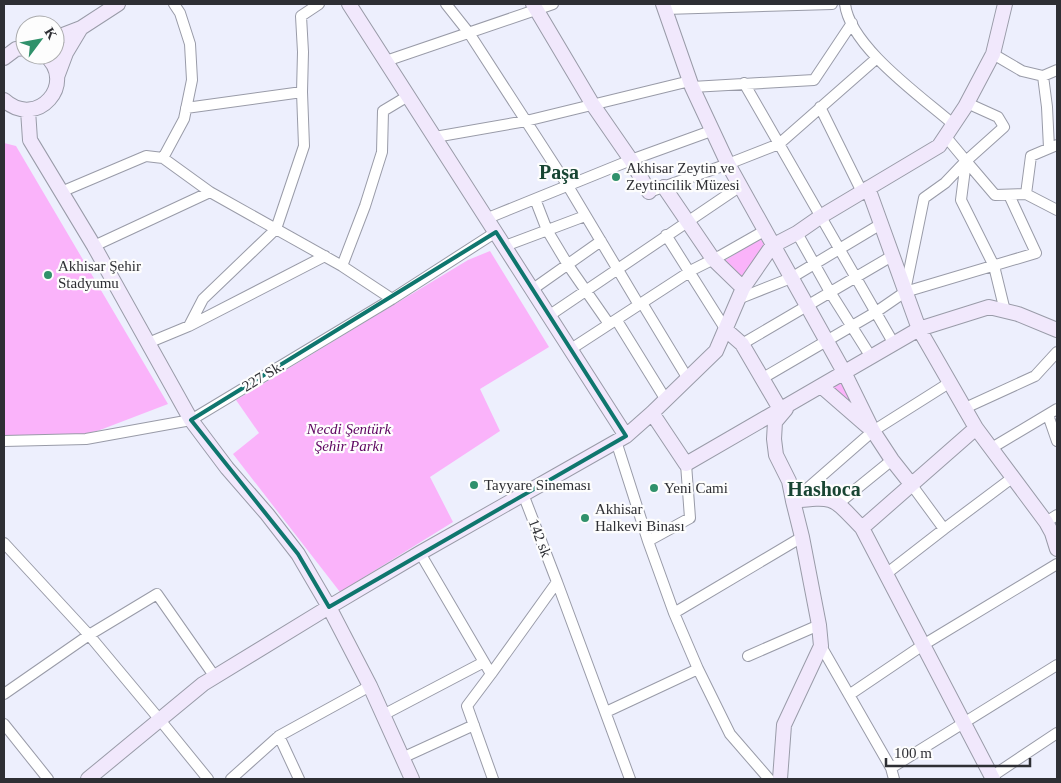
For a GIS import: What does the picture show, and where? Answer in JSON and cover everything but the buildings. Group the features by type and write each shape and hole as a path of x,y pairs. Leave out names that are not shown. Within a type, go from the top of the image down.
{"street":[{"path":"65,34 81,28 118,4"},
{"path":"163,158 184,119 192,80 190,44 180,13 174,4"},
{"path":"189,326 203,299 276,229 304,146 301,16 319,4"},
{"path":"349,4 572,349 621,439 648,541 674,613 698,669 730,734 768,779"},
{"path":"446,4 469,33 568,186 617,269 688,379"},
{"path":"386,61 469,33 536,7 553,4"},
{"path":"832,4 664,6 691,84 711,131 739,187 844,372 873,431 944,530"},
{"path":"845,4 846,15 877,58 954,125"},
{"path":"88,779 204,684 420,553 621,439 652,413 716,350 741,294 772,246 797,233 820,217 939,146 967,103 993,54 1005,4"},
{"path":"536,7 593,105 630,160 648,192 779,144 877,58"},
{"path":"435,137 526,121 691,84 814,80 852,23"},
{"path":"4,111 38,108 53,96 57,77 66,53 81,28"},
{"path":"4,58 15,50"},
{"path":"993,54 1022,71 1043,76 1057,70"},
{"path":"53,65 57,77"},
{"path":"1026,194 1031,156 1053,146 1043,76"},
{"path":"744,83 894,344"},
{"path":"186,108 302,92"},
{"path":"342,266 365,206 382,152 383,112 408,96"},
{"path":"4,100 10,105 24,109"},
{"path":"905,292 924,198 945,183 1004,127 998,117 967,103"},
{"path":"820,108 865,190 881,224 919,329 963,408 990,449 1034,504 1052,518 1052,533 1057,549"},
{"path":"24,109 30,140 94,246 191,420 227,468 267,514 298,554 329,607 370,686 412,779"},
{"path":"488,218 630,160 711,131"},
{"path":"946,137 995,195 1026,194 1057,210"},
{"path":"61,192 146,156 163,158 210,192 325,256 392,299"},
{"path":"966,161 961,200 994,266 1005,311"},
{"path":"664,187 713,260 741,294"},
{"path":"550,315 739,187"},
{"path":"94,246 210,192"},
{"path":"763,378 876,312 905,292 1036,253 1009,195"},
{"path":"535,199 547,230 568,265 614,324 666,400"},
{"path":"505,246 585,216"},
{"path":"741,294 791,278 881,224"},
{"path":"572,349 614,324 640,304 690,271 713,260 764,230"},
{"name":"227 Sk.","path":"4,441 86,440 191,420 392,299 496,232"},
{"path":"797,233 850,326 870,357"},
{"path":"666,235 726,330 742,344 784,407"},
{"path":"533,289 601,241"},
{"path":"148,342 189,326 325,256"},
{"path":"742,344 892,256"},
{"path":"686,464 919,329 989,307 1018,314 1057,329"},
{"path":"963,408 1035,376 1054,358 1057,352"},
{"path":"793,501 873,431 949,383"},
{"path":"821,386 873,431"},
{"path":"784,407 775,422 776,455 789,481 802,537 819,625 821,646 891,768 894,779"},
{"path":"990,449 1057,409"},
{"path":"648,541 690,518 686,464 652,413"},
{"path":"1048,415 1057,441"},
{"path":"862,528 976,428"},
{"path":"839,504 892,460"},
{"path":"886,574 1012,478"},
{"name":"142 sk","path":"523,494 630,779"},
{"path":"793,501 831,499 839,504 862,528 992,778 1057,733"},
{"path":"674,613 802,537"},
{"path":"4,543 89,635 208,779"},
{"path":"420,553 491,674"},
{"path":"849,695 923,645 1057,564"},
{"path":"491,779 467,706 557,582"},
{"path":"4,694 89,635 157,594 215,677"},
{"path":"748,656 819,625"},
{"path":"780,779 784,725 821,646"},
{"path":"383,715 484,662"},
{"path":"891,768 1057,665"},
{"path":"606,712 698,669"},
{"path":"231,779 279,736 370,686"},
{"path":"4,724 48,779"},
{"path":"402,758 474,725"},
{"path":"279,736 299,779"}],"highlighted area":[{"path":"496,232 626,436 329,607 298,554 191,420"}],"green space":[{"name":"Akhisar Şehir Stadyumu","path":"4,143 16,146 168,404 100,430 63,440 4,439"},
{"path":"760,238 766,248 742,283 721,263"},
{"name":"Necdi Şentürk Şehir Parkı","path":"490,251 549,347 480,389 500,431 430,477 453,522 340,592 233,454 259,433 236,400 468,260"},
{"path":"840,379 862,415 827,386"}],"place":[{"name":"Akhisar Zeytin ve Zeytincilik Müzesi","path":"616,177"},
{"name":"Akhisar Şehir Stadyumu","path":"48,275"},
{"name":"Tayyare Sineması","path":"474,485"},
{"name":"Yeni Cami","path":"654,488"},
{"name":"Akhisar Halkevi Binası","path":"585,518"}],"district":[{"name":"Paşa","path":"559,172"},
{"name":"Hashoca","path":"824,489"}]}
